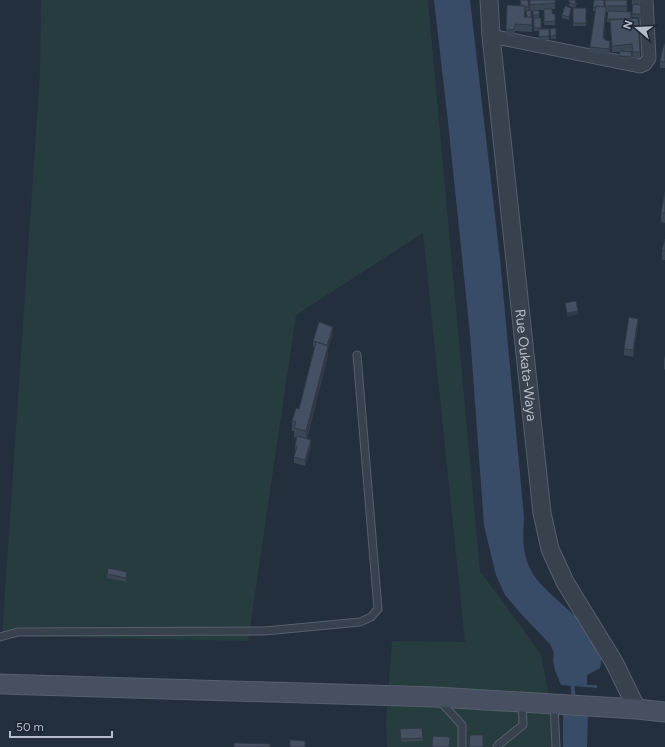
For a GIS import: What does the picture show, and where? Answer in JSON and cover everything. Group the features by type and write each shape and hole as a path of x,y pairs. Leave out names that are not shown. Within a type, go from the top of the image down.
{"main road":[{"path":"0,684 436,697 665,712"}],"street":[{"name":"Rue Oukata-Waya","path":"489,0 491,36 542,513 550,549 565,582 614,662 637,709"},
{"path":"491,36 640,66 645,64 648,58 646,0"}],"lane":[{"path":"0,637 18,632 265,631 360,622 371,618 378,609 357,355"},
{"path":"436,697 462,725 462,747"},
{"path":"497,747 524,725 522,702"},
{"path":"554,704 556,747"}],"green space":[{"path":"41,0 428,0 480,571 541,654 554,723 553,747 387,747 386,720 392,641 465,642 423,233 296,315 248,641 2,636 40,72"}],"water":[{"path":"434,0 470,0 500,259 524,518 523,536 525,553 528,564 535,577 585,626 595,639 601,653 600,668 587,675 587,685 597,685 597,688 561,685 555,670 553,660 554,653 550,644 505,595 496,575 492,559 484,525 470,334"},
{"path":"563,713 588,714 587,747 563,747"}],"building":[{"path":"520,0 528,0 529,7 521,6"},
{"path":"530,0 555,0 555,3 530,5"},
{"path":"569,0 576,0 575,5 569,2"},
{"path":"594,0 604,0 604,7 593,7"},
{"path":"605,0 627,0 627,6 605,6"},
{"path":"633,4 641,5 641,14 632,14"},
{"path":"507,5 525,6 524,17 532,17 532,25 515,24 514,30 506,29"},
{"path":"565,6 571,8 569,17 562,15"},
{"path":"596,6 606,7 603,38 610,41 609,49 590,47"},
{"path":"573,8 586,8 586,23 573,23"},
{"path":"544,9 552,9 552,14 555,14 555,21 544,22"},
{"path":"531,10 531,17 527,17 526,11"},
{"path":"539,10 539,15 533,15 533,11"},
{"path":"608,11 631,12 631,19 607,19"},
{"path":"534,18 541,18 541,28 534,28"},
{"path":"638,18 640,52 633,52 632,44 612,46 610,20"},
{"path":"556,28 556,35 551,36 550,29"},
{"path":"539,29 549,29 549,36 539,37"},
{"path":"665,44 665,62 660,61"},
{"path":"620,51 632,52 631,57 619,56"},
{"path":"665,192 665,213 661,213"},
{"path":"665,239 665,251 662,250"},
{"path":"576,301 578,311 567,313 565,303"},
{"path":"629,317 638,319 633,350 624,349"},
{"path":"319,322 333,327 327,345 313,341"},
{"path":"316,342 328,346 306,431 294,428 296,422 292,421 296,408 299,409"},
{"path":"297,436 311,440 305,460 294,457 297,446 295,446"},
{"path":"108,568 127,572 126,578 107,574"},
{"path":"422,728 423,738 401,739 400,729"},
{"path":"470,735 483,735 483,747 469,747"},
{"path":"433,736 450,737 449,747 432,747"},
{"path":"290,740 305,741 305,747 290,747"},
{"path":"234,743 270,744 270,747 234,747"}],"waterway":[{"path":"572,682 574,701"}]}
